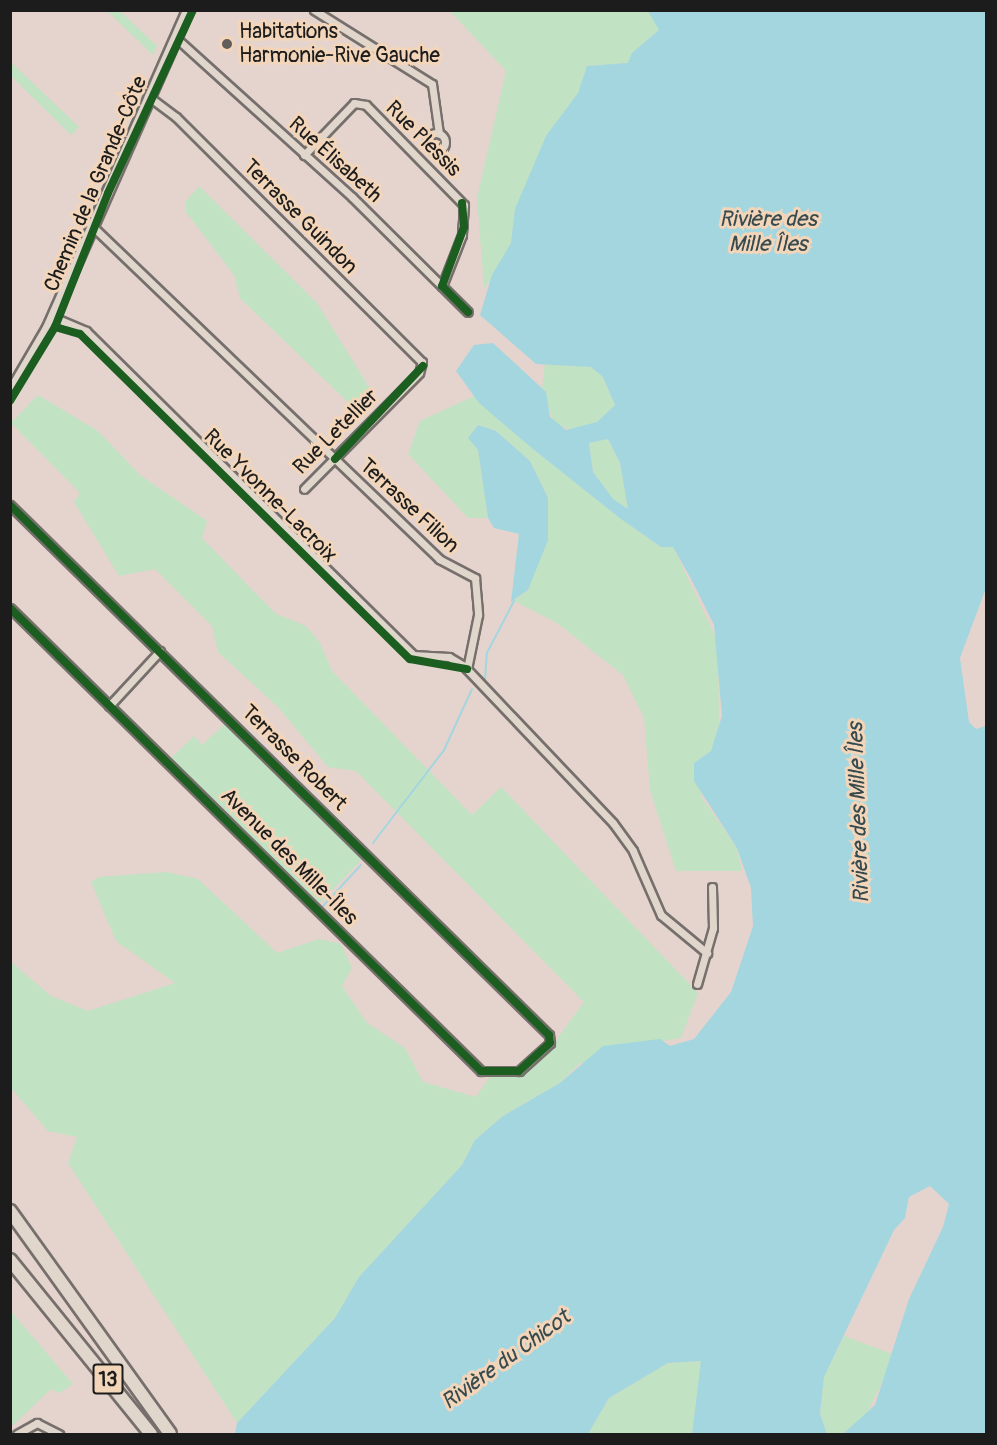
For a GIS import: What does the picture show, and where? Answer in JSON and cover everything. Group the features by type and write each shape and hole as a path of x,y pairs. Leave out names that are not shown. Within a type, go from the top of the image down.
{"highway":[{"name":"13","path":"10,1211 170,1434"},
{"name":"13","path":"10,1260 152,1434"}],"main road":[{"name":"Chemin de la Grande-Côte","path":"10,393 53,317 90,224 188,10"}],"street":[{"path":"314,10 325,13 432,84 439,134"},
{"name":"Rue Élisabeth","path":"175,37 304,155 468,312"},
{"name":"Terrasse Guindon","path":"148,96 184,125 423,366"},
{"name":"Rue Plessis","path":"304,155 359,101 462,203 464,226 442,286"},
{"name":"Terrasse Filion","path":"90,224 447,566 475,578 478,615 467,669"},
{"name":"Rue Yvonne-Lacroix","path":"53,317 86,331 411,652 424,659 449,657 467,669"},
{"name":"Rue Letellier","path":"304,489 423,366"},
{"name":"Terrasse Robert","path":"10,504 551,1038"},
{"name":"Avenue des Mille-Îles","path":"10,608 481,1071 522,1070 551,1038"},
{"path":"109,706 160,651"},
{"path":"467,669 618,829 661,915 707,953"},
{"path":"697,984 713,928 712,887"},
{"path":"17,1434 37,1423 59,1434"}],"green space":[{"path":"107,11 120,11 157,46 153,55"},
{"path":"450,11 677,11 516,253 484,288 477,198 506,71"},
{"path":"10,61 79,127 71,135 11,76"},
{"path":"199,186 317,303 369,387 371,398 361,409 356,410 240,298 234,275 186,212 186,201"},
{"path":"545,363 591,367 603,377 615,405 597,422 576,430 555,425 542,389"},
{"path":"38,395 98,431 140,475 207,521 202,538 276,614 306,626 320,643 332,671 472,815 501,787 698,993 681,1038 629,1047 579,1064 560,1083 503,1116 475,1140 462,1165 359,1277 335,1318 237,1423 68,1163 77,1137 48,1131 11,1088 10,961 51,996 88,1011 175,983 116,941 91,882 99,877 167,872 198,879 277,953 319,939 341,944 352,968 342,986 367,1023 405,1048 423,1082 476,1097 490,1077 527,1069 555,1042 584,1002 356,771 328,767 277,706 218,652 212,626 155,569 119,576 74,502 80,493 11,423"},
{"path":"474,396 621,519 661,547 673,547 718,642 719,732 711,751 694,763 702,798 737,848 742,871 676,871 650,790 644,718 623,675 557,623 514,601 528,590 548,498 530,461 496,431 478,425 468,438 478,450 488,518 468,518 408,454 420,421"},
{"path":"608,439 620,463 628,509 613,500 593,472 589,443"},
{"path":"227,722 365,856 317,906 169,760 194,736 202,745"},
{"path":"10,1310 73,1384 60,1393 51,1389 11,1427"},
{"path":"844,1336 895,1355 865,1418 843,1434 827,1434 820,1414 824,1377"},
{"path":"702,1361 692,1434 588,1434 609,1398 668,1363"}],"water":[{"name":"Rivière des Mille Îles","path":"648,11 986,11 986,588 960,658 969,722 976,729 986,726 986,1434 843,1434 875,1405 909,1299 943,1227 949,1204 930,1186 909,1197 905,1218 894,1230 824,1377 820,1414 827,1434 692,1434 701,1361 668,1363 609,1398 588,1434 235,1434 237,1423 335,1318 359,1277 462,1165 475,1140 503,1116 560,1083 603,1046 660,1039 670,1046 694,1039 731,992 753,926 751,888 737,848 694,781 694,763 711,751 722,716 714,625 691,579 673,547 661,547 621,519 533,449 479,403 456,371 474,345 493,343 546,392 550,417 566,430 597,422 615,405 603,377 591,367 536,364 480,315 492,275 511,243 515,209 546,136 578,93 587,66 628,63 632,53 659,30","holes":["608,439 620,463 628,509 613,499 593,472 589,443"]},
{"path":"478,425 496,431 530,461 548,498 548,540 528,590 511,602 519,534 494,528 488,518 478,450 468,438"}],"waterway":[{"path":"485,679 487,653 514,601"},
{"path":"373,843 444,750 472,689"},
{"path":"323,906 361,865"}],"cycle path":[{"path":"10,401 55,327 108,193 193,10"},
{"path":"462,203 464,227 442,286 468,312"},
{"path":"55,327 80,334 410,659 467,669"},
{"path":"335,459 423,366"},
{"path":"10,505 549,1035 550,1043 519,1071 481,1071 10,608"}],"place":[{"name":"Habitations Harmonie-Rive Gauche","path":"227,44"}],"water label":[{"name":"Rivière du Chicot","path":"506,1360"}]}
